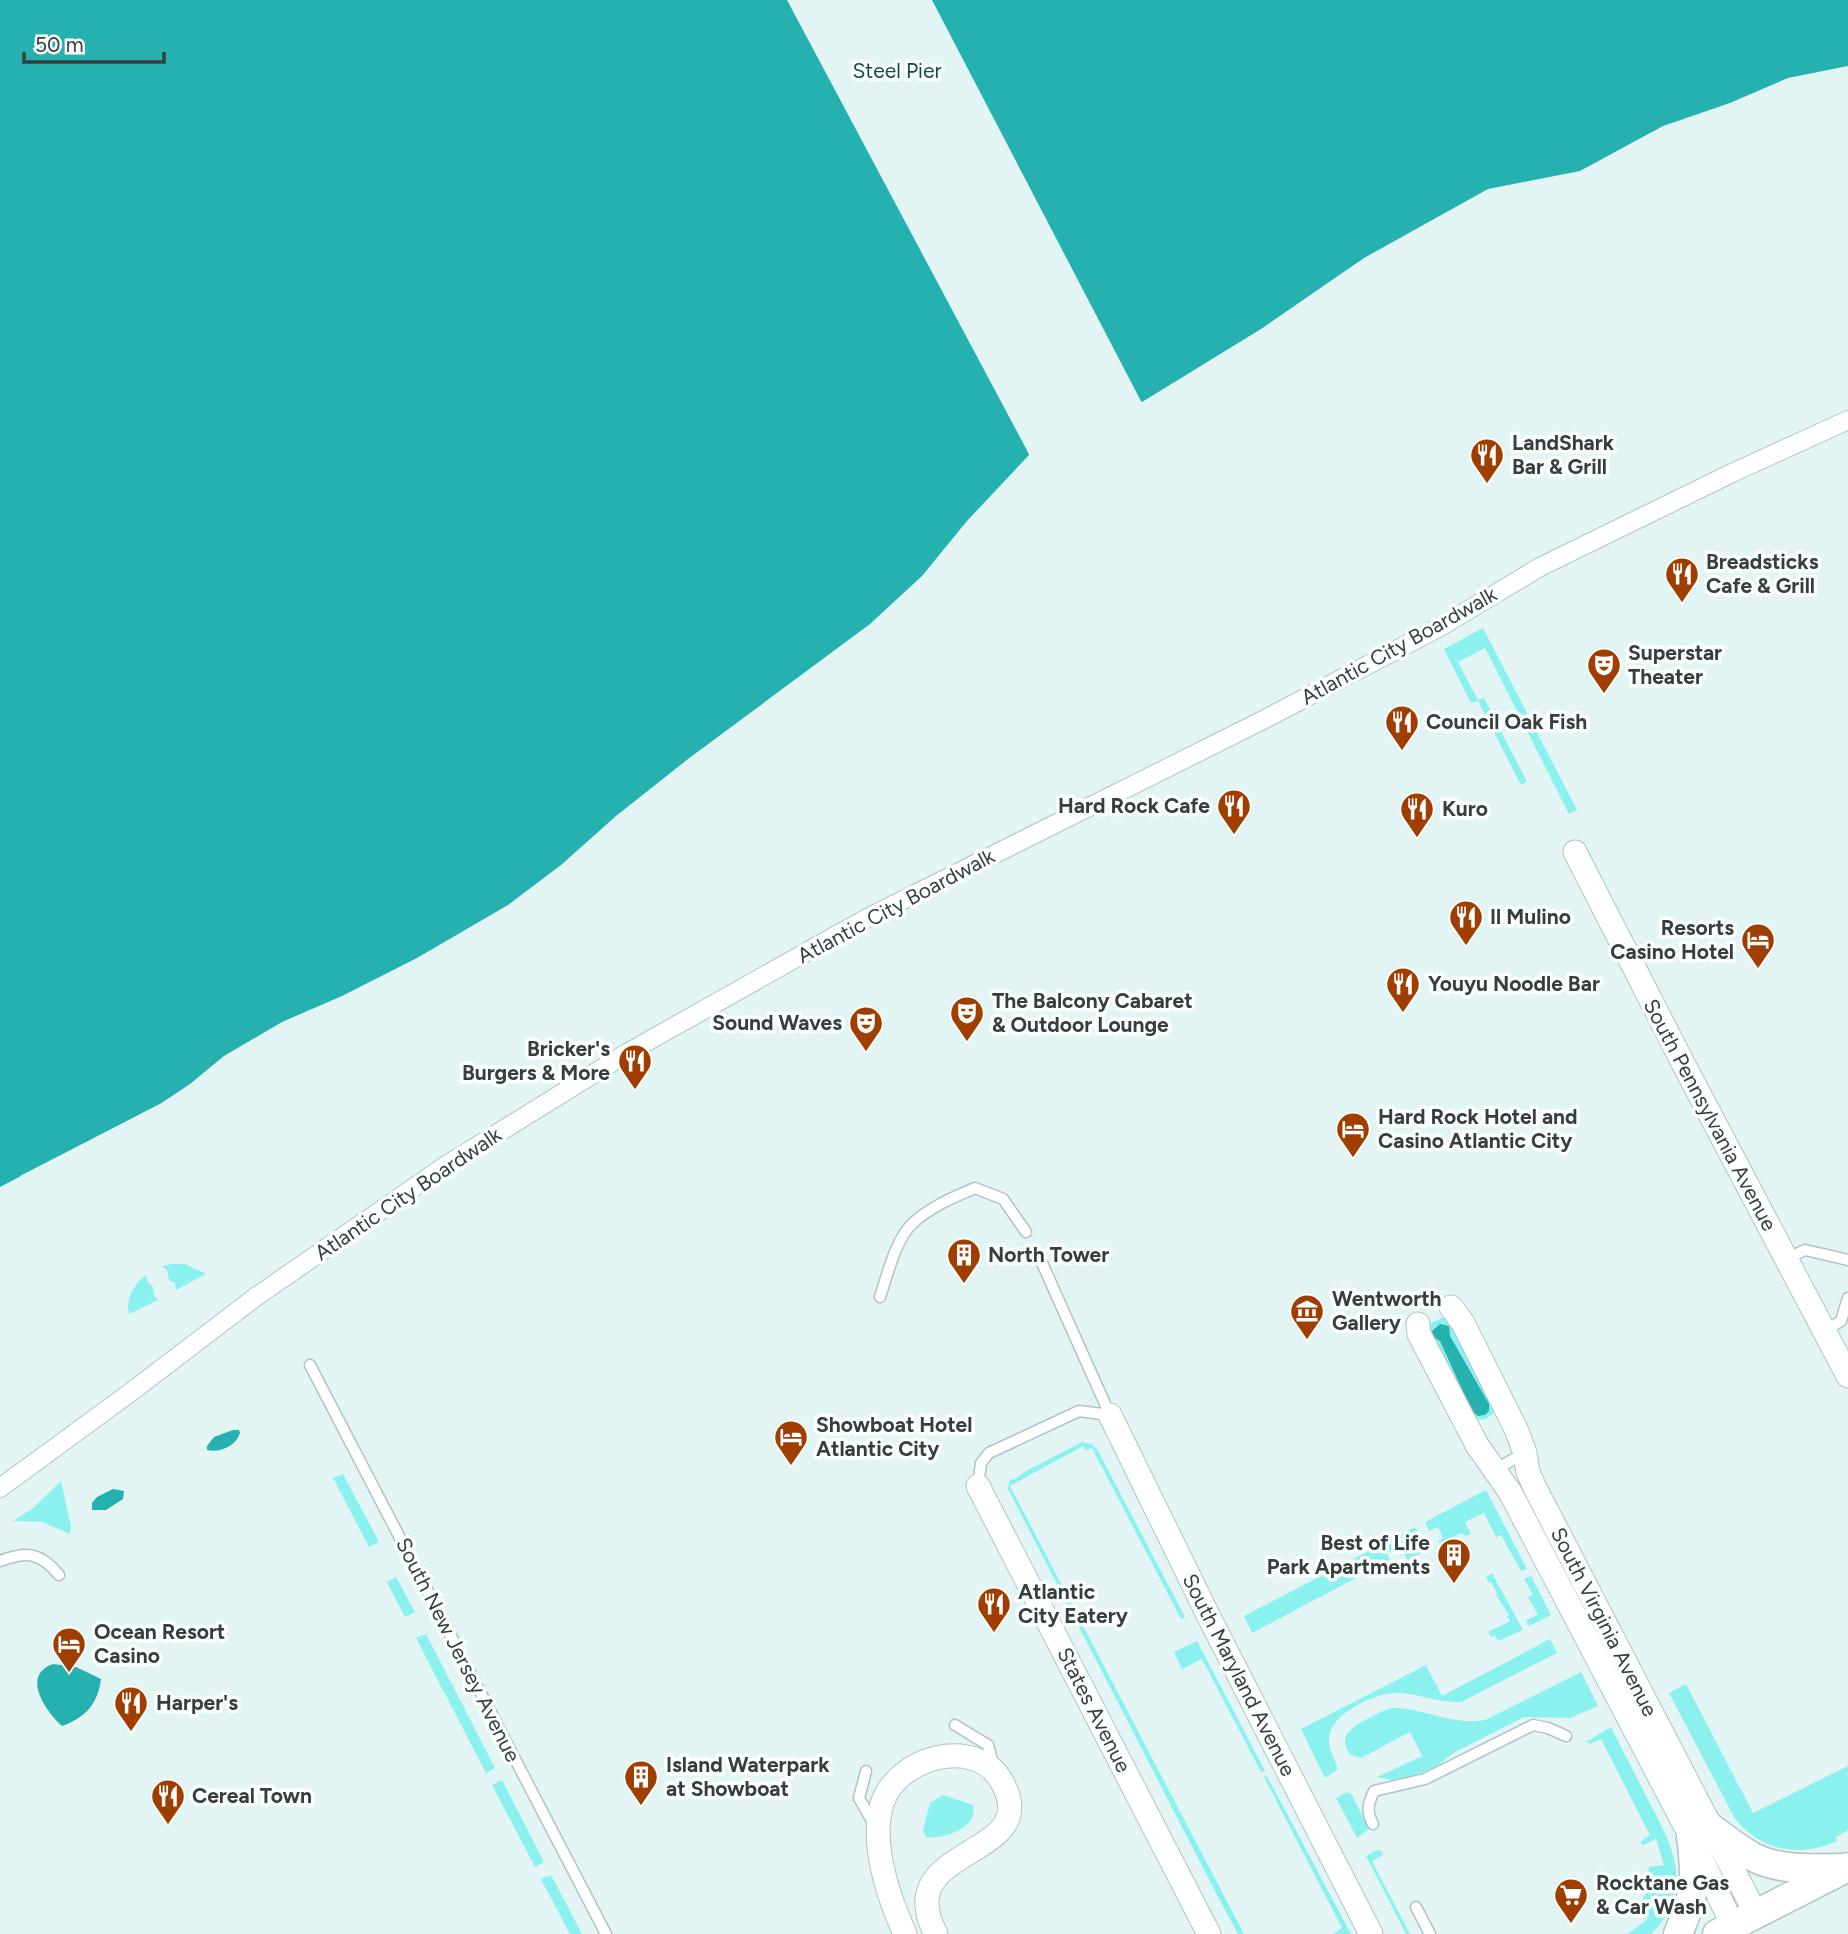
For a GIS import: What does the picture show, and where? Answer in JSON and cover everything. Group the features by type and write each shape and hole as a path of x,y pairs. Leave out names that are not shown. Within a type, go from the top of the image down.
{"street":[{"name":"Atlantic City Boardwalk","path":"0,1488 268,1288 445,1166 627,1053 867,918 1275,714 1440,627 1540,567 1732,473 1848,420"},
{"name":"South Pennsylvania Avenue","path":"1575,852 1848,1377"},
{"name":"South Virginia Avenue","path":"1451,1307 1463,1323 1516,1429 1535,1488 1637,1685 1742,1928"},
{"name":"South Virginia Avenue","path":"1418,1324 1419,1334 1476,1445 1510,1492 1620,1703 1701,1833"},
{"name":"South Maryland Avenue","path":"1110,1415 1371,1934"},
{"name":"States Avenue","path":"978,1486 1209,1934"},
{"path":"905,1934 886,1884 880,1834 882,1806 889,1789 897,1779 913,1768 949,1755 967,1755 994,1770 1007,1791 1010,1813 993,1838 938,1874 930,1889 928,1902 928,1914 936,1934"},
{"path":"1678,1934 1693,1897 1701,1833 1766,1862 1785,1867 1846,1867"},
{"path":"1742,1928 1846,1867"}],"lane":[{"path":"880,1297 891,1264 911,1224 950,1198 975,1188 1003,1199 1026,1232"},
{"path":"1786,1259 1805,1250 1848,1260"},
{"path":"1042,1263 1110,1415"},
{"path":"1824,1331 1841,1321 1848,1298"},
{"name":"South New Jersey Avenue","path":"310,1365 606,1934"},
{"path":"978,1486 981,1463 989,1453 1079,1411 1110,1415"},
{"path":"1494,1470 1525,1454"},
{"path":"0,1561 25,1555 37,1556 59,1575"},
{"path":"1620,1703 1637,1685"},
{"path":"955,1725 988,1745 994,1770"},
{"path":"1373,1824 1368,1803 1374,1791 1425,1779 1532,1725 1566,1736"},
{"path":"866,1771 859,1798 880,1834"},
{"path":"1416,1907 1430,1934"}],"shaded area":[{"path":"0,0 1848,0 1848,66 1788,78 1730,103 1663,126 1580,171 1488,189 1364,258 1261,329 1142,402 1029,455 967,521 922,576 870,624 688,759 616,816 561,865 508,905 417,958 342,996 282,1022 224,1056 160,1104 0,1187"},
{"path":"1483,628 1577,810 1569,814 1485,648 1458,662 1478,700 1484,698 1527,782 1521,785 1478,701 1471,703 1444,649"},
{"path":"185,1264 206,1274 176,1290 175,1283 169,1280 167,1270 162,1266"},
{"path":"146,1275 158,1300 129,1314 128,1303 132,1292"},
{"path":"1448,1315 1494,1409 1493,1414 1484,1420 1474,1418 1423,1327"},
{"path":"1440,1324 1449,1326 1450,1336 1489,1404 1489,1411 1485,1415 1478,1416 1472,1411 1440,1341 1433,1337 1432,1331"},
{"path":"239,1430 240,1433 231,1445 227,1448 207,1450 214,1437"},
{"path":"1082,1442 1092,1444 1097,1449 1185,1617 1181,1619 1092,1448 1086,1450 1083,1446 1010,1486 1244,1934 1238,1934 1217,1895 1008,1489 1010,1479 1013,1480"},
{"path":"343,1474 379,1542 369,1547 333,1478"},
{"path":"61,1481 71,1526 70,1534 42,1522 13,1521 32,1509"},
{"path":"113,1489 124,1491 123,1499 106,1510 92,1510 92,1503 97,1497"},
{"path":"1486,1490 1527,1569 1521,1571 1501,1535 1496,1537 1484,1513 1465,1522 1471,1534 1465,1536 1462,1533 1439,1543 1443,1538 1438,1527 1429,1531 1425,1522"},
{"path":"1415,1527 1420,1535 1413,1539 1418,1550 1426,1547 1428,1550 1407,1560 1401,1546 1387,1553 1390,1560 1252,1633 1244,1616"},
{"path":"1492,1573 1523,1630 1498,1641 1495,1635 1491,1637 1488,1632 1510,1621 1486,1577"},
{"path":"1531,1576 1551,1615 1529,1626 1526,1620 1538,1615 1528,1597 1533,1595 1524,1579"},
{"path":"396,1577 415,1612 405,1617 387,1582"},
{"path":"426,1634 495,1768 486,1773 416,1638"},
{"path":"1550,1639 1557,1653 1461,1702 1392,1693 1358,1705 1338,1720 1332,1729 1330,1746 1338,1769 1325,1778 1301,1729 1426,1665 1442,1696"},
{"path":"1197,1641 1265,1771 1261,1772 1202,1659 1182,1669 1174,1652"},
{"path":"53,1664 76,1667 101,1679 97,1696 89,1709 62,1726 43,1703 37,1684 44,1669"},
{"path":"1581,1672 1598,1706 1570,1718 1524,1717 1455,1752 1434,1768 1416,1775 1392,1780 1377,1777 1423,1757 1410,1732 1361,1758 1351,1755 1345,1743 1351,1729 1386,1710 1409,1709 1463,1721 1485,1720"},
{"path":"1686,1684 1753,1813 1848,1766 1848,1830 1836,1837 1837,1841 1795,1850 1768,1844 1744,1828 1734,1817 1669,1693"},
{"path":"1611,1727 1665,1834 1676,1868 1673,1901 1665,1917 1651,1934 1628,1934 1648,1919 1637,1908 1648,1890 1649,1867 1664,1865 1656,1839 1641,1844 1641,1841 1650,1835 1601,1739 1590,1744 1586,1742"},
{"path":"1267,1776 1351,1934 1333,1934 1342,1928 1264,1777"},
{"path":"502,1780 544,1862 535,1867 492,1785"},
{"path":"1347,1792 1352,1795 1369,1829 1357,1838 1336,1798"},
{"path":"943,1795 973,1805 971,1820 966,1826 950,1834 926,1837 923,1830 930,1803"},
{"path":"1377,1850 1383,1855 1372,1861 1410,1934 1406,1934 1366,1856"},
{"path":"551,1875 582,1934 570,1934 541,1879"}],"pier":[{"name":"Steel Pier","path":"787,0 932,0 1143,405 1031,458"},
{"path":"160,1104 161,1107 22,1179 20,1176"}],"place":[{"name":"LandShark Bar & Grill","path":"1487,485"},
{"name":"Breadsticks Cafe & Grill","path":"1682,604"},
{"name":"Superstar Theater","path":"1604,695"},
{"name":"Council Oak Fish","path":"1402,752"},
{"name":"Hard Rock Cafe","path":"1234,836"},
{"name":"Kuro","path":"1417,839"},
{"name":"Il Mulino","path":"1466,947"},
{"name":"Resorts Casino Hotel","path":"1758,970"},
{"name":"Youyu Noodle Bar","path":"1403,1014"},
{"name":"The Balcony Cabaret & Outdoor Lounge","path":"967,1043"},
{"name":"Sound Waves","path":"866,1053"},
{"name":"Bricker's Burgers & More","path":"635,1091"},
{"name":"Hard Rock Hotel and Casino Atlantic City","path":"1353,1159"},
{"name":"North Tower","path":"964,1285"},
{"name":"Wentworth Gallery","path":"1307,1341"},
{"name":"Showboat Hotel Atlantic City","path":"791,1467"},
{"name":"Best of Life Park Apartments","path":"1454,1585"},
{"name":"Atlantic City Eatery","path":"994,1634"},
{"name":"Ocean Resort Casino","path":"69,1674"},
{"name":"Harper's","path":"131,1733"},
{"name":"Island Waterpark at Showboat","path":"641,1807"},
{"name":"Cereal Town","path":"168,1826"},
{"name":"Rocktane Gas & Car Wash","path":"1571,1925"}]}
